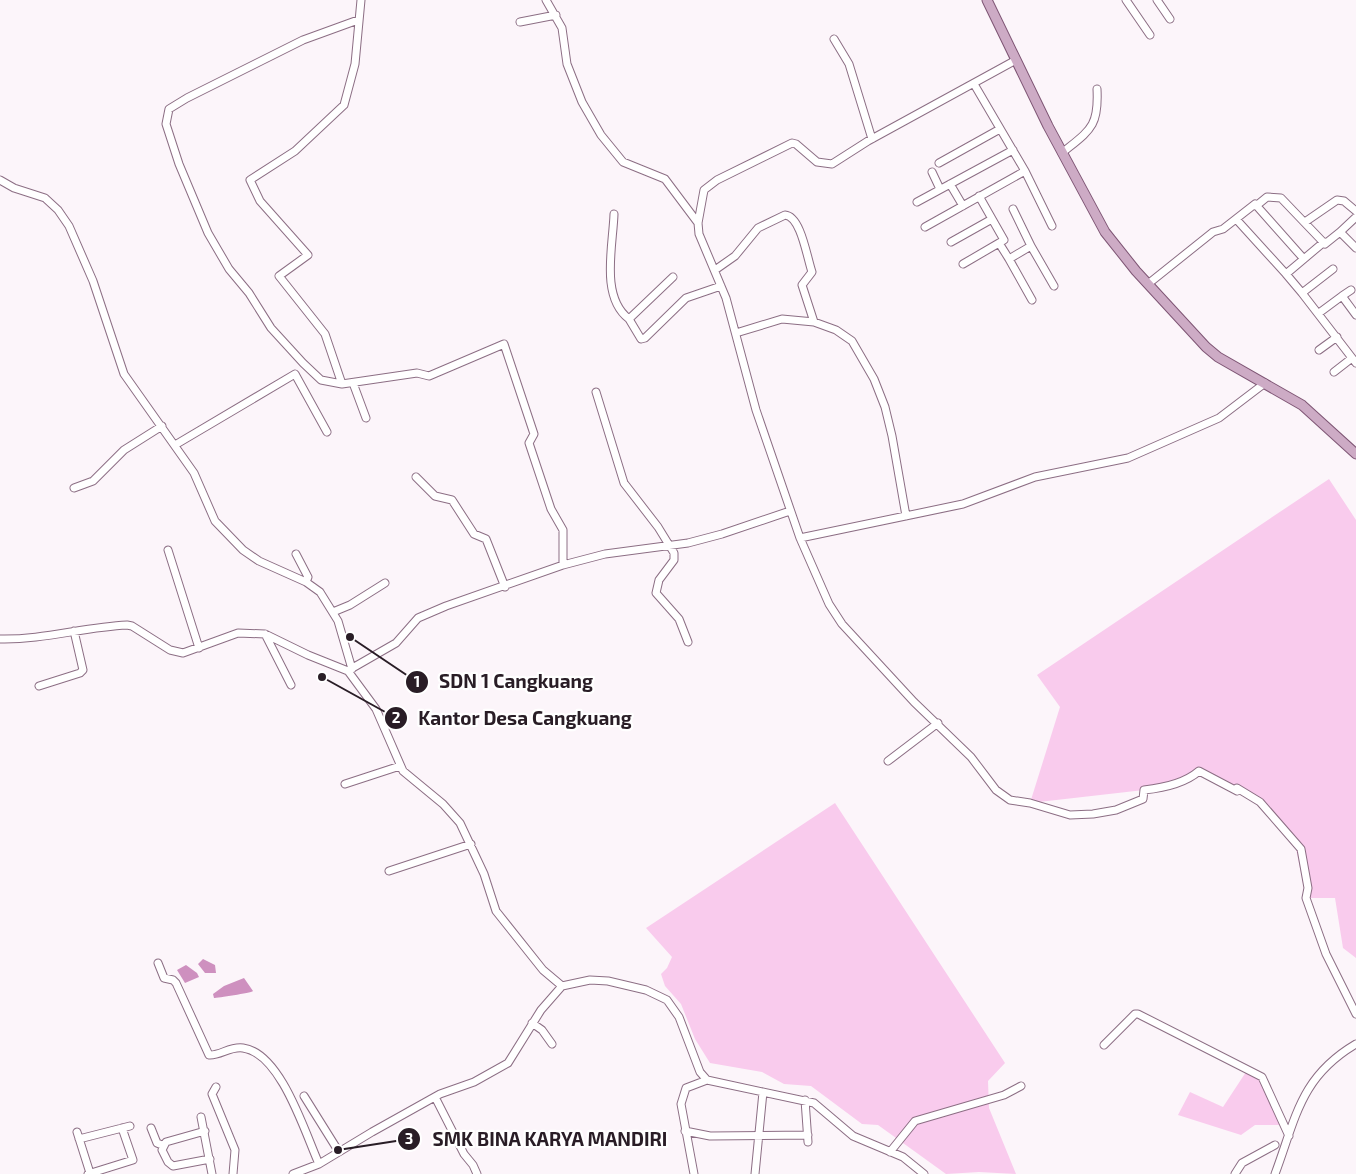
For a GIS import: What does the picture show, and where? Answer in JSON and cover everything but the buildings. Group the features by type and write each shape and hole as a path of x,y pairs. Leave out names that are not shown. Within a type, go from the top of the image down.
{"main road":[{"path":"987,0 1104,232 1148,284 1206,347 1218,357 1265,382 1313,414 1356,454"}],"street":[{"path":"342,384 325,334 279,276 308,255 260,201 250,180 295,151 344,105 355,64 361,0"},
{"path":"546,0 556,15 565,40 567,64 582,102 601,135 624,162 666,179 698,223"},
{"path":"1126,0 1150,35"},
{"path":"1157,0 1170,20"},
{"path":"520,22 556,15"},
{"path":"358,20 320,32 187,98 169,109 166,124 179,164 208,233 229,269 249,293 271,328 321,380 342,384 418,373 434,375 504,344 534,434 528,443 551,510 563,530 564,565"},
{"path":"834,39 849,64 872,139"},
{"path":"1016,60 872,139 842,159 826,165 817,162 796,144 789,144 706,188 698,223 699,234 721,286 736,333 756,410 790,511 829,604 842,624 900,687 971,757 996,790 1010,800 1030,803 1070,815 1116,810 1143,799 1144,790 1165,787 1192,778 1199,771 1237,791 1237,788 1260,802 1301,849 1308,888 1306,898 1330,963 1356,1014"},
{"path":"974,84 1025,171 1052,226"},
{"path":"1062,152 1090,129 1097,110 1097,89"},
{"path":"939,163 1000,129"},
{"path":"917,202 1013,150"},
{"path":"925,226 1025,171"},
{"path":"932,172 940,190"},
{"path":"0,180 14,188 46,198 58,210 69,226 92,281 124,374 194,473 215,521 243,550 259,561 306,582 320,592 338,622 350,670 376,710 400,766 407,775 443,804 460,824 471,844 496,911 543,970 562,986"},
{"path":"950,184 963,206"},
{"path":"963,264 1004,240 979,196"},
{"path":"1148,284 1213,232 1223,229 1266,197 1281,198 1324,242"},
{"path":"1305,222 1337,200 1344,201 1356,211"},
{"path":"1256,206 1303,258"},
{"path":"1013,209 1031,246 1054,286"},
{"path":"614,214 612,289 618,310 629,319 638,337 643,339 686,298 721,286"},
{"path":"715,270 736,256 758,228 785,215 789,215 794,218 800,232 812,272 802,285 814,322"},
{"path":"1286,274 1303,258 1324,242 1325,244 1356,217"},
{"path":"950,242 992,219"},
{"path":"1236,219 1286,274 1312,308 1319,313 1354,360 1334,372"},
{"path":"1340,232 1356,248"},
{"path":"999,243 1032,300"},
{"path":"1009,259 1031,246"},
{"path":"1302,293 1333,269"},
{"path":"629,319 673,277"},
{"path":"1319,313 1351,290"},
{"path":"1342,296 1356,315"},
{"path":"736,333 782,319 814,322 836,330 852,341 874,379 892,436 906,516"},
{"path":"1319,350 1337,337"},
{"path":"175,445 295,374 327,432"},
{"path":"800,538 963,504 1035,477 1128,458 1219,418 1265,382"},
{"path":"353,383 366,418"},
{"path":"596,392 624,483 674,553 674,560 659,580 656,593 679,618 688,642"},
{"path":"74,488 93,481 124,450 162,426"},
{"path":"416,477 435,496 452,500 474,534 486,539 505,587"},
{"path":"350,670 396,643 418,618 564,565 605,554 669,544 688,543 722,534 790,511"},
{"path":"168,550 199,648"},
{"path":"296,554 308,577 306,582"},
{"path":"333,612 350,605 385,583"},
{"path":"0,639 19,639 74,631 94,626 130,626 176,652 183,654 238,632 265,634 308,655 350,670"},
{"path":"40,686 80,673 83,670 74,631"},
{"path":"265,634 291,685"},
{"path":"888,761 938,723"},
{"path":"345,784 400,766"},
{"path":"388,871 471,844"},
{"path":"158,963 164,978 174,980 176,983 209,1055 233,1048 250,1049 260,1055 275,1072 291,1101 319,1164"},
{"path":"293,1174 319,1164 435,1097 474,1082 508,1063 532,1023 562,986 590,980 608,981 646,990 667,1000 678,1017 700,1072 707,1080"},
{"path":"1104,1045 1135,1014 1138,1014 1262,1077 1289,1136"},
{"path":"532,1023 542,1030 552,1044"},
{"path":"1275,1174 1302,1099 1316,1076 1339,1054 1356,1044"},
{"path":"694,1174 685,1131 682,1104 684,1090 707,1080 805,1100 825,1111 853,1136 909,1161 924,1174"},
{"path":"890,1152 915,1121 998,1097 1021,1086"},
{"path":"216,1087 212,1094 235,1150 233,1174"},
{"path":"755,1174 763,1092"},
{"path":"304,1096 339,1152"},
{"path":"435,1097 464,1154 473,1165 477,1174"},
{"path":"685,1131 710,1136 760,1135 808,1138 805,1100"},
{"path":"201,1117 212,1174"},
{"path":"126,1127 133,1160 89,1174 78,1135 126,1127"},
{"path":"151,1128 157,1143 162,1145"},
{"path":"162,1145 171,1140 205,1131"},
{"path":"162,1145 164,1155 172,1166 210,1159"},
{"path":"1235,1174 1242,1163 1275,1145"}],"shaded area":[{"path":"1329,479 1356,520 1356,958 1343,948 1335,898 1306,898 1294,839 1260,802 1199,771 1144,790 1030,803 1060,707 1037,675"},
{"path":"835,803 1005,1063 988,1081 989,1108 1016,1174 979,1172 946,1174 878,1125 862,1124 811,1086 784,1084 762,1072 710,1063 695,1039 681,1004 665,986 661,974 667,968 672,957 646,928"},
{"path":"203,959 215,965 216,973 205,973 198,964"},
{"path":"186,965 197,973 199,977 185,983 177,970"},
{"path":"244,978 253,991 214,998 213,994 224,986"},
{"path":"1246,1072 1260,1078 1283,1125 1255,1125 1241,1135 1178,1115 1190,1092 1223,1107"}],"place":[{"name":"SDN 1 Cangkuang","path":"350,637"},
{"name":"Kantor Desa Cangkuang","path":"322,677"},
{"name":"SMK BINA KARYA MANDIRI","path":"338,1150"}]}
